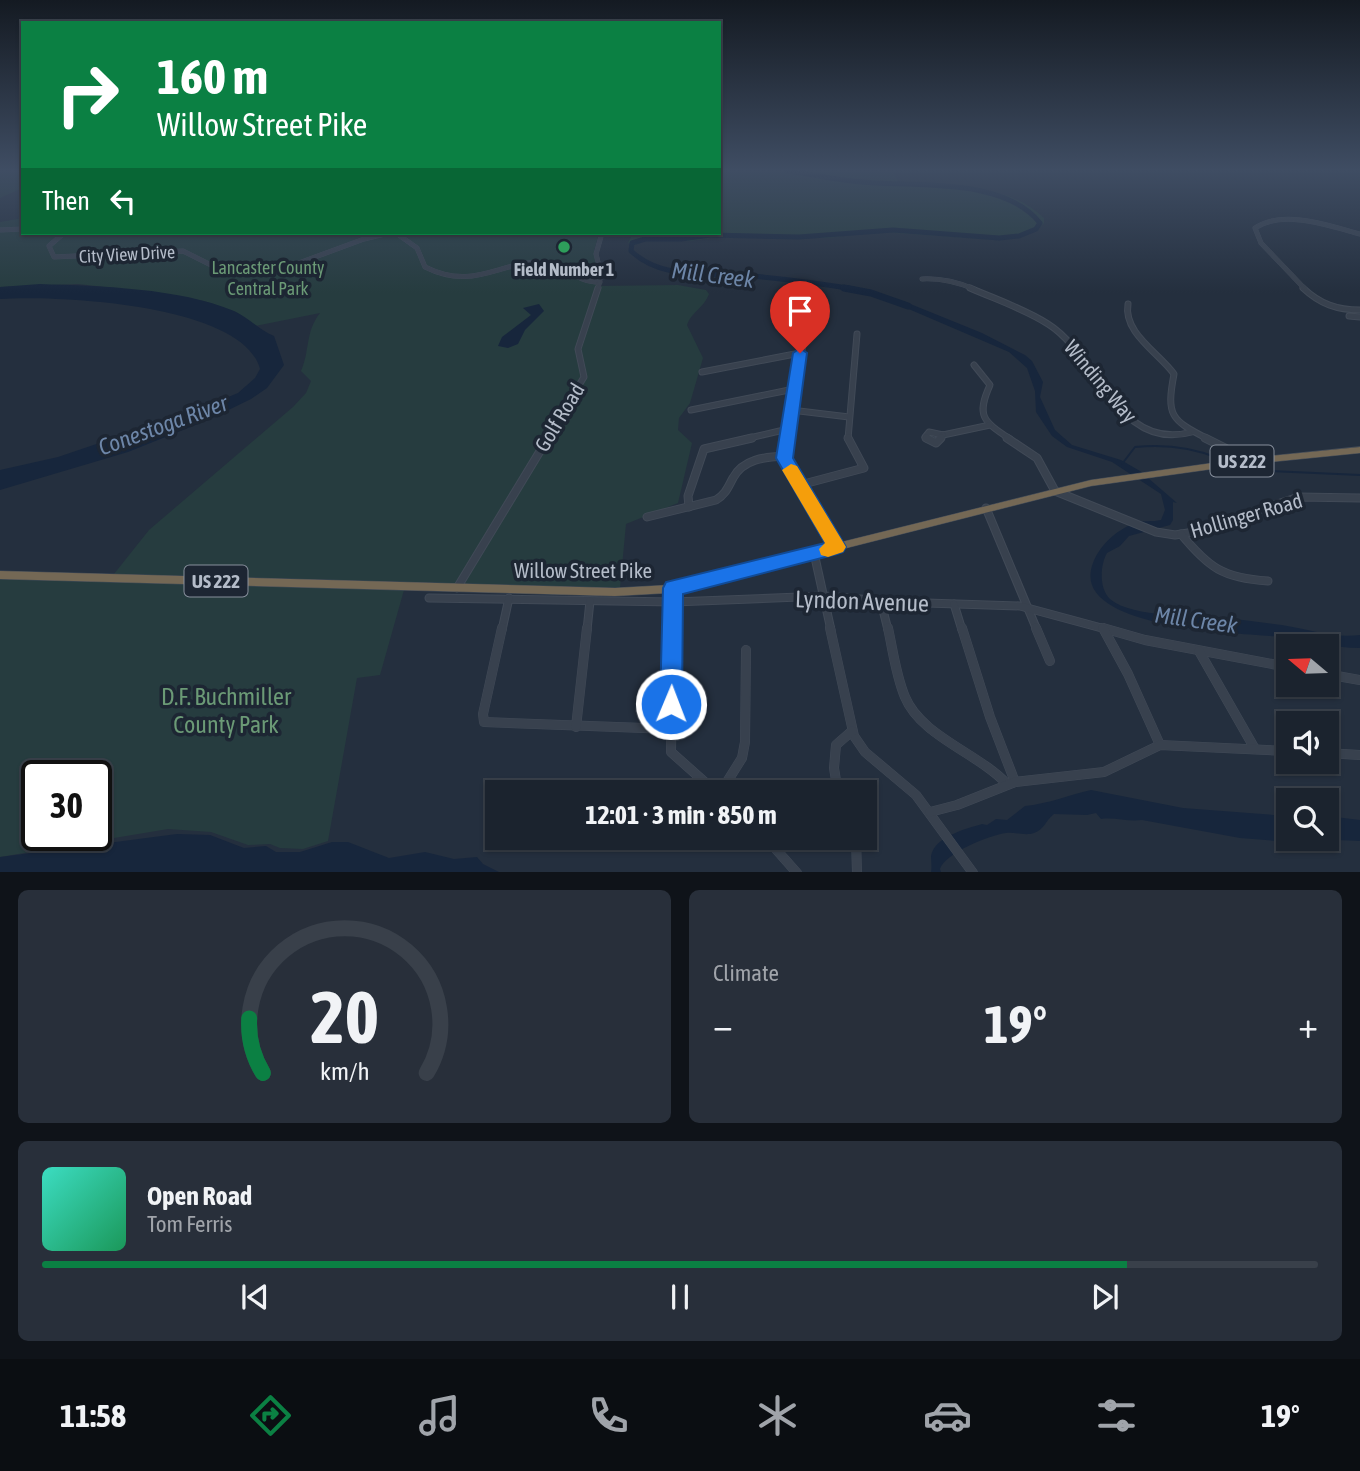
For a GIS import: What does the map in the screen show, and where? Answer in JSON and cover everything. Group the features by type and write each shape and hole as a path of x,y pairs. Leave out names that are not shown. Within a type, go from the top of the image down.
{"highway":[{"name":"Willow Street Pike","path":"0,575 457,588 510,594 673,588 1055,491 1124,477 1360,450"}],"street":[{"path":"1360,234 1312,223 1282,220 1264,222 1255,228 1259,241 1306,293 1335,308 1360,310"},
{"path":"0,230 21,229"},
{"name":"City View Drive","path":"62,235 48,248 54,257 178,250 190,253 221,270 243,274 288,267 380,235"},
{"path":"399,235 417,248 425,267 443,275 480,277 533,264 551,263 565,267 581,280 600,282"},
{"name":"Golf Road","path":"457,588 584,377 578,349 600,282 601,274 596,254 601,235"},
{"name":"Winding Way","path":"922,279 935,278 961,284 1044,321 1064,337 1130,421 1143,428 1170,434 1184,435 1192,432 1224,448 1241,462"},
{"path":"810,304 784,456 837,547"},
{"path":"1128,304 1125,311 1131,327 1174,374 1169,400 1171,413 1192,432"},
{"path":"1349,316 1360,317"},
{"path":"800,485 864,468 848,442 857,334"},
{"path":"702,372 800,353"},
{"path":"974,365 989,382 990,389 981,409 990,425 1037,458 1055,491"},
{"path":"691,410 794,389"},
{"path":"791,410 849,417"},
{"path":"943,435 990,425"},
{"path":"689,507 688,496 704,449 788,429"},
{"path":"647,517 725,495 735,475 747,464 784,456"},
{"name":"Hollinger Road","path":"1055,491 1156,532 1181,534 1208,528 1299,498 1360,498"},
{"path":"986,508 1050,661"},
{"path":"1181,534 1203,562 1214,570 1232,577 1268,581"},
{"path":"814,553 852,731 865,752 912,790 972,872"},
{"path":"673,588 673,755 703,780"},
{"path":"510,594 482,720 489,724 671,729"},
{"name":"Lyndon Avenue","path":"429,598 510,594 590,601 674,602 824,596 1027,607 1199,651 1276,665"},
{"path":"576,727 590,601"},
{"path":"881,601 908,705 934,730 1011,783"},
{"path":"954,604 1011,783"},
{"path":"1103,628 1160,745"},
{"path":"728,780 742,758 745,743 746,650"},
{"path":"1199,651 1255,749"},
{"path":"1339,676 1360,680"},
{"path":"836,780 836,745 852,731"},
{"path":"930,812 957,806 1011,783 1104,772 1160,745 1276,750"},
{"path":"1339,754 1360,755"},
{"path":"777,850 796,872"},
{"path":"856,850 857,872"}],"green space":[{"path":"721,212 1037,212 1044,218 1044,223 1038,230 1024,236 997,240 881,232 826,238 719,237 689,241 646,240 634,245 628,243 632,235 721,235"},
{"name":"Lancaster County Central Park","path":"21,218 21,235 598,235 594,251 599,275 596,286 678,285 706,290 709,294 687,325 703,358 690,403 679,418 678,430 692,443 678,503 626,524 620,588 114,574 149,530 306,393 311,381 301,371 312,327 320,313 255,326 236,312 204,301 166,294 78,284 0,287 0,222"},
{"name":"D.F. Buchmiller County Park","path":"0,578 404,590 380,675 357,678 328,841 303,849 280,848 270,844 248,845 211,832 168,829 112,838 112,760 21,760 21,851 36,851 0,857"}],"water":[{"name":"Conestoga River","path":"40,284 139,290 212,303 234,311 274,336 284,365 267,388 208,420 128,452 0,490 0,470 58,457 194,411 238,393 255,378 260,369 247,347 221,330 186,317 103,302 0,299 0,287"},
{"name":"Mill Creek","path":"903,301 982,333 1025,355 1032,361 1043,382 1040,397 1055,430 1072,445 1121,460 1140,471 1177,503 1173,502 1173,520 1170,525 1129,536 1120,546 1107,553 1102,577 1106,595 1110,599 1134,610 1149,613 1226,618 1285,625 1328,634 1276,634 1276,637 1163,624 1131,615 1106,602 1092,585 1093,563 1096,557 1108,540 1127,526 1161,520 1165,510 1161,494 1112,462 1067,447 1052,436 1036,412 1035,391 1027,368 1009,352 897,304"},
{"path":"539,304 544,311 525,330 518,344 508,348 498,346 502,337 531,315 523,308"},
{"name":"Mill Creek","path":"1339,635 1360,635 1360,648 1340,647"},
{"path":"1091,790 1183,808 1276,815 1276,841 1240,838 1142,820 1101,819 1096,813 1054,814 1037,832 1006,833 979,841 950,857 940,869 941,872 931,872 931,856 938,843 945,838 968,828 987,825 996,819 1007,820 1025,806"},
{"path":"1339,817 1360,820 1360,841 1339,840"},
{"path":"177,834 210,835 244,848 266,846 276,852 300,852 332,842 348,842 389,858 425,852 454,859 477,857 483,864 499,872 0,872 0,857 46,851 112,851 112,842"}],"waterway":[{"name":"Mill Creek","path":"711,235 799,237 893,230 999,238 1019,236 1036,229 1040,223 1028,212"},
{"name":"Mill Creek","path":"711,235 681,239 645,239 632,243 631,251 655,266 682,273 740,275 854,289"},
{"name":"Mill Creek","path":"844,288 871,293 908,306"},
{"path":"1122,464 1135,447 1146,446 1188,449 1218,458"},
{"path":"1233,466 1244,470 1360,475"}],"slow traffic":[{"path":"791,470 837,547 828,549"}],"place":[{"name":"Field Number 1","path":"564,247"}],"route":[{"path":"671,704 673,588 837,547 784,458 800,353"}]}
